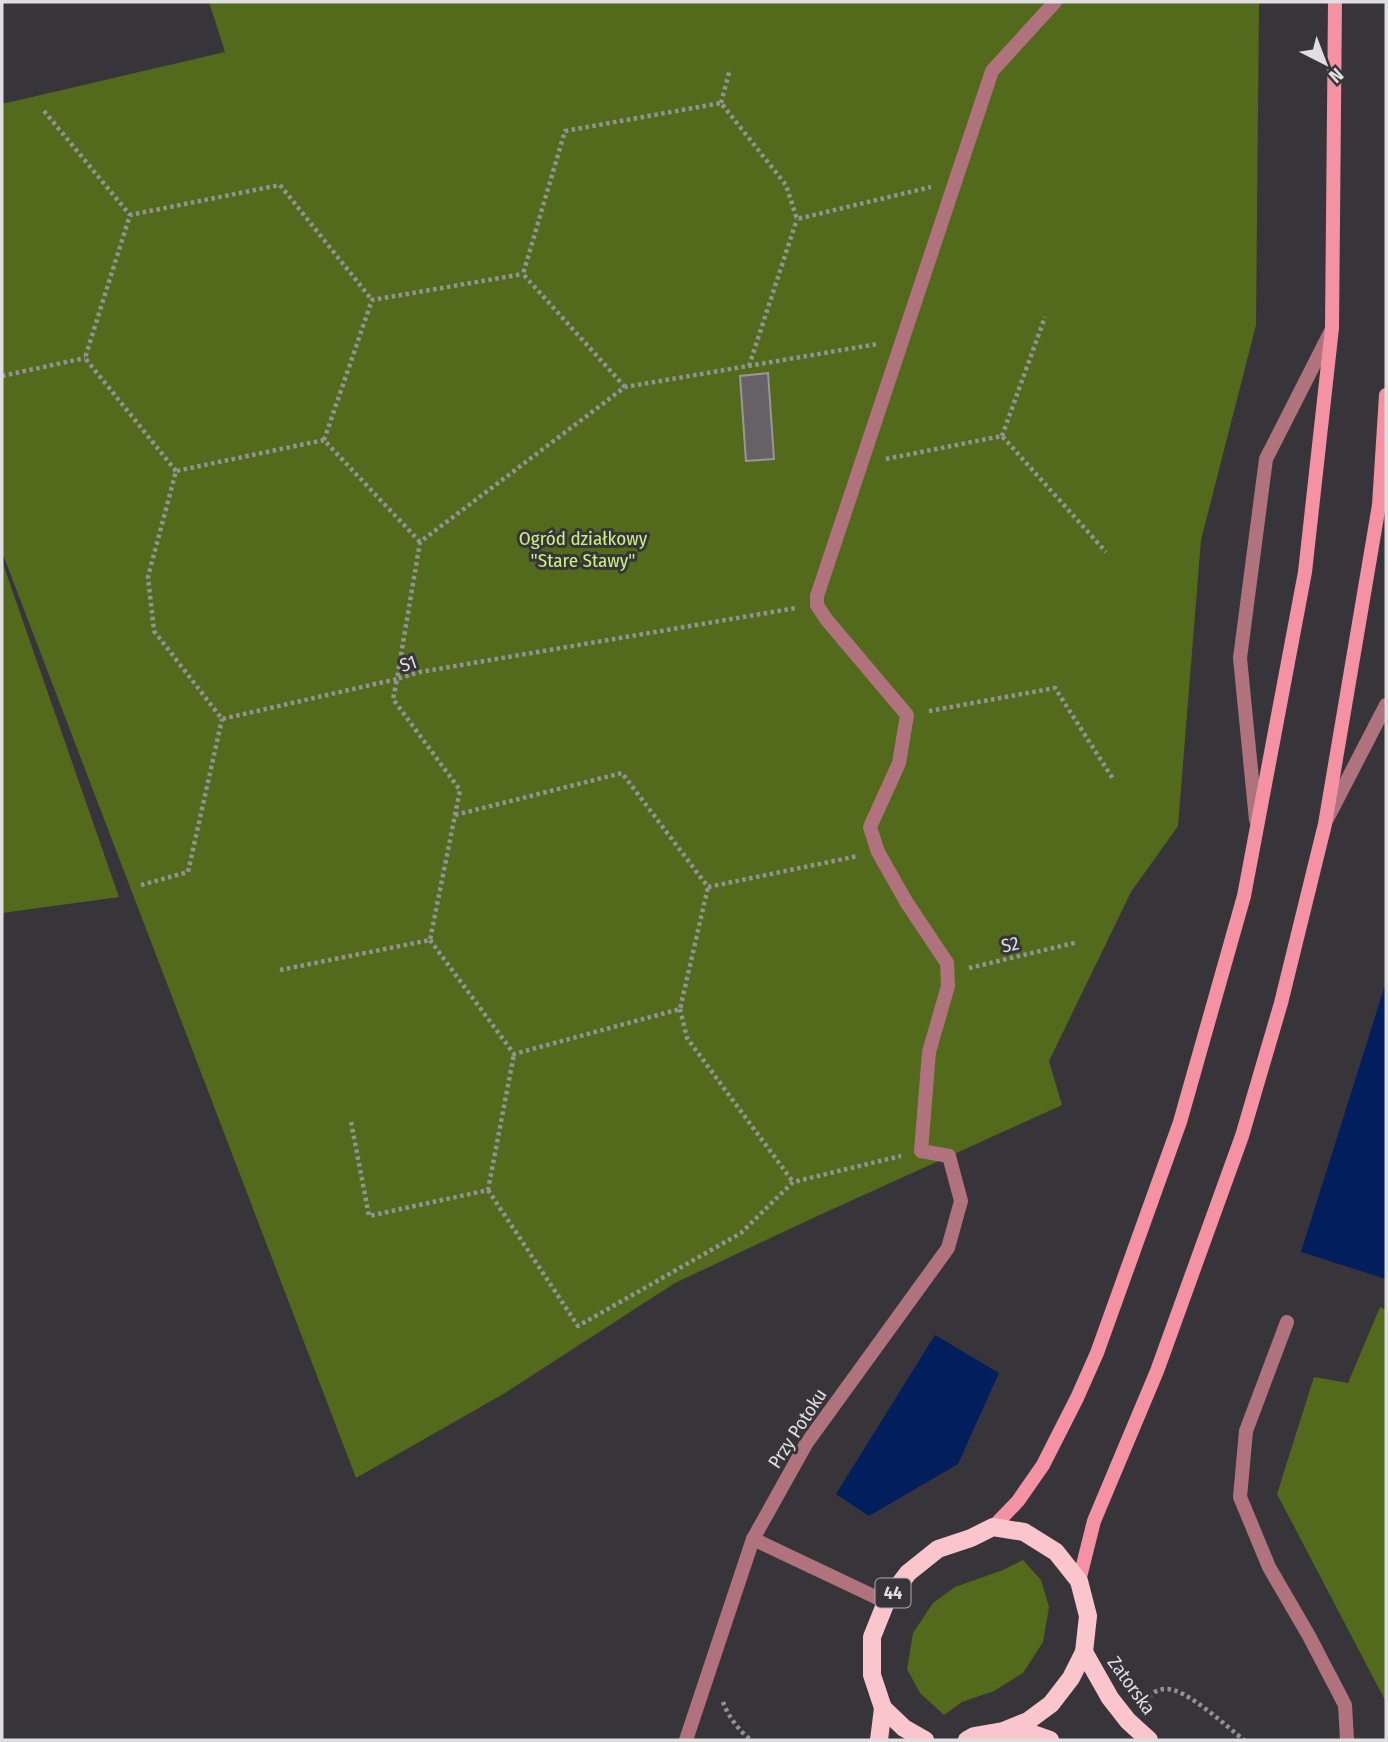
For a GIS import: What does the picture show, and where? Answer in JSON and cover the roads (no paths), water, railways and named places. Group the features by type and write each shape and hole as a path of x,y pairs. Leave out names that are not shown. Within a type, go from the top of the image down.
{"main road":[{"name":"44","path":"879,1740 883,1708 872,1675 872,1637 886,1602 908,1573 939,1549 993,1527 1018,1501 1043,1465 1077,1398 1097,1353 1180,1122 1244,896 1305,572 1332,328 1335,2"},
{"path":"1079,1581 1094,1521 1157,1371 1242,1136 1281,1003 1325,824 1379,505 1386,395"},
{"path":"967,1740 974,1736 1003,1731 1028,1721 1051,1704 1071,1678 1084,1651 1088,1616 1079,1581 1056,1552 1024,1532 993,1527"},
{"name":"Zatorska","path":"1084,1651 1103,1686 1128,1721 1149,1740"},
{"path":"883,1708 904,1728 925,1740"},
{"path":"1003,1731 1033,1734 1050,1740"}],"lane":[{"name":"Przy Potoku","path":"686,1740 753,1539 806,1444 948,1248 961,1201 949,1156 921,1151 929,1052 948,986 947,963 907,903 878,852 870,827 900,763 907,715 826,619 817,605 817,596 992,71 1055,2"},
{"path":"1257,828 1240,658 1266,459 1332,328"},
{"path":"1325,824 1386,705"},
{"path":"1287,1322 1246,1431 1240,1497 1269,1567 1345,1705 1347,1740"},
{"path":"753,1539 886,1602"}],"water":[{"path":"1386,982 1386,1279 1301,1252"},
{"path":"935,1335 999,1373 958,1464 869,1516 836,1494"}],"park label":[{"name":"Ogród działkowy \"Stare Stawy\"","path":"583,549"}]}
